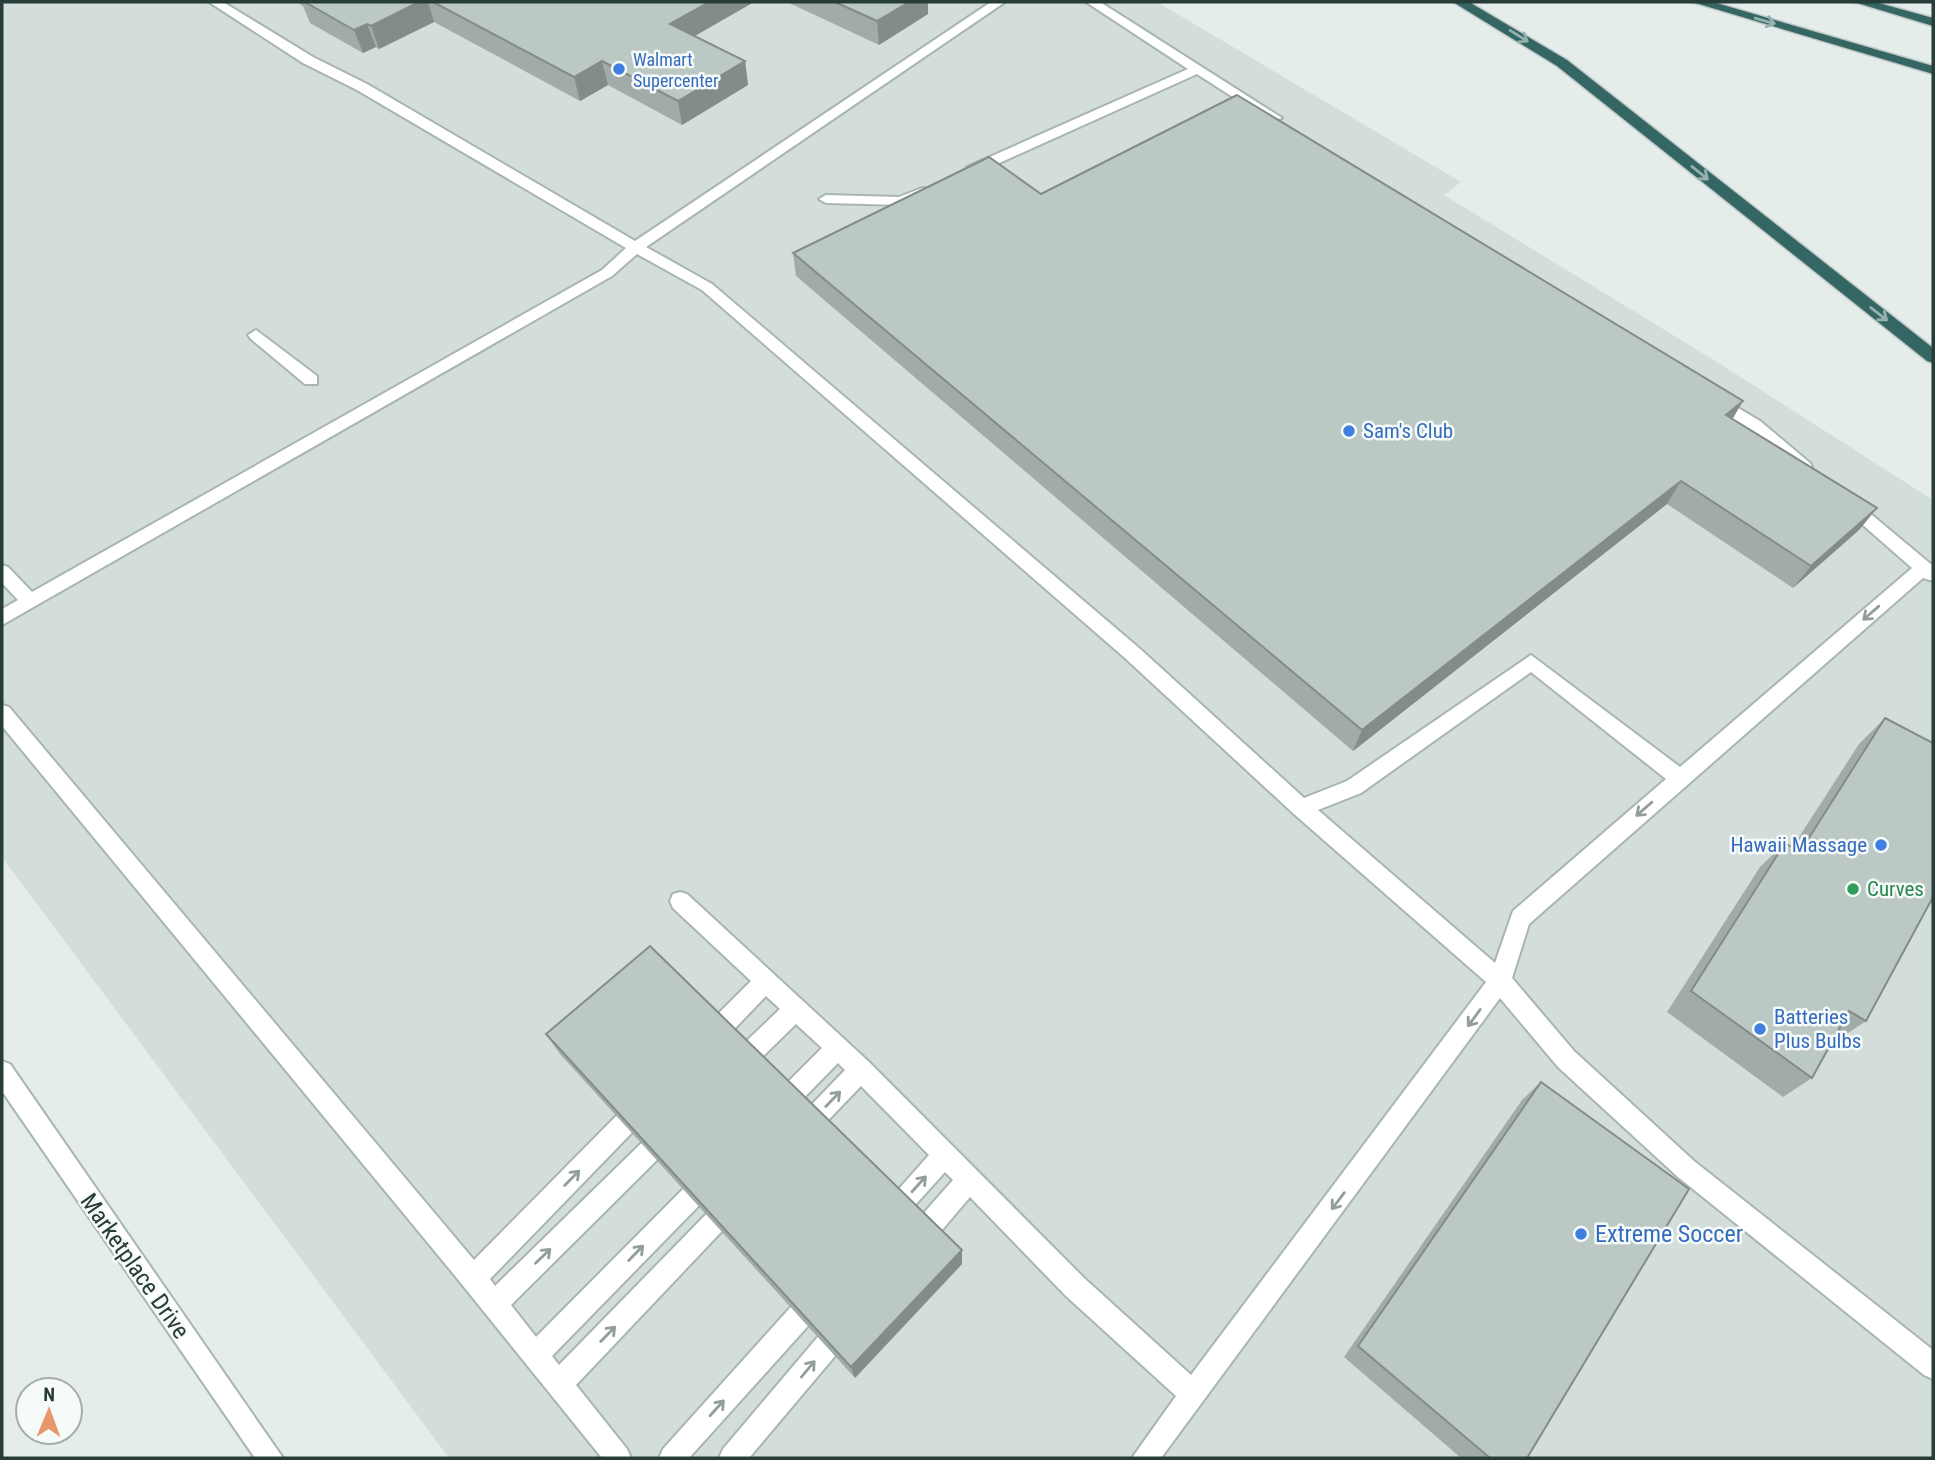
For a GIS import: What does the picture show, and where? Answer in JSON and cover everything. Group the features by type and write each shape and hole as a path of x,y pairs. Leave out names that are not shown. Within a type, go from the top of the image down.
{"highway":[{"path":"1460,2 1562,63 1933,357"},
{"path":"1699,2 1933,70"},
{"path":"1861,2 1933,22"}],"lane":[{"path":"215,2 308,60 362,88 707,287 1132,653 1301,808 1500,981 1566,1059 1686,1169 1933,1366"},
{"path":"2,618 607,273 636,247 999,2"},
{"path":"1092,2 1291,129"},
{"path":"963,174 1198,69"},
{"path":"826,199 901,201 938,185"},
{"path":"256,335 311,380"},
{"path":"1696,388 1754,425 1818,479"},
{"path":"1145,1458 1500,981 1520,918 1679,778 1928,572 1839,496"},
{"path":"2,572 30,602"},
{"path":"1301,808 1354,786 1531,662 1679,778"},
{"path":"2,713 537,1354 618,1458"},
{"path":"680,901 861,1070 1075,1287 1194,1395"},
{"path":"697,1051 765,982"},
{"path":"722,1080 794,1009"},
{"path":"768,1119 837,1048"},
{"path":"791,1142 861,1070"},
{"name":"Marketplace Drive","path":"2,1072 270,1458"},
{"path":"473,1279 658,1091"},
{"path":"494,1304 683,1119"},
{"path":"876,1231 944,1156"},
{"path":"537,1354 720,1168"},
{"path":"898,1262 969,1180"},
{"path":"560,1383 753,1182"},
{"path":"671,1458 830,1283"},
{"path":"732,1458 855,1314"}],"shaded area":[{"path":"2,2 1157,2 1461,182 1444,195 1717,362 1933,500 1933,1458 449,1458 2,857"}],"building":[{"path":"305,2 419,2 371,26 367,24 354,30"},
{"path":"433,2 709,2 670,24 745,61 678,101 602,61 574,77"},
{"path":"835,2 909,2 877,21"},
{"name":"Sam's Club","path":"1237,95 1743,401 1726,415 1877,508 1811,566 1681,481 1362,730 793,253 989,157 1041,194"},
{"path":"1885,718 1933,743 1933,897 1866,1021 1849,1011 1812,1078 1691,991 1785,843 1800,852"},
{"path":"650,946 962,1250 851,1367 546,1034"},
{"path":"1541,1082 1689,1189 1527,1458 1490,1458 1358,1346"}],"place":[{"name":"Walmart Supercenter","path":"619,69"},
{"name":"Sam's Club","path":"1349,431"},
{"name":"Hawaii Massage","path":"1881,845"},
{"name":"Curves","path":"1853,889"},
{"name":"Batteries Plus Bulbs","path":"1760,1029"},
{"name":"Extreme Soccer","path":"1581,1234"}]}
